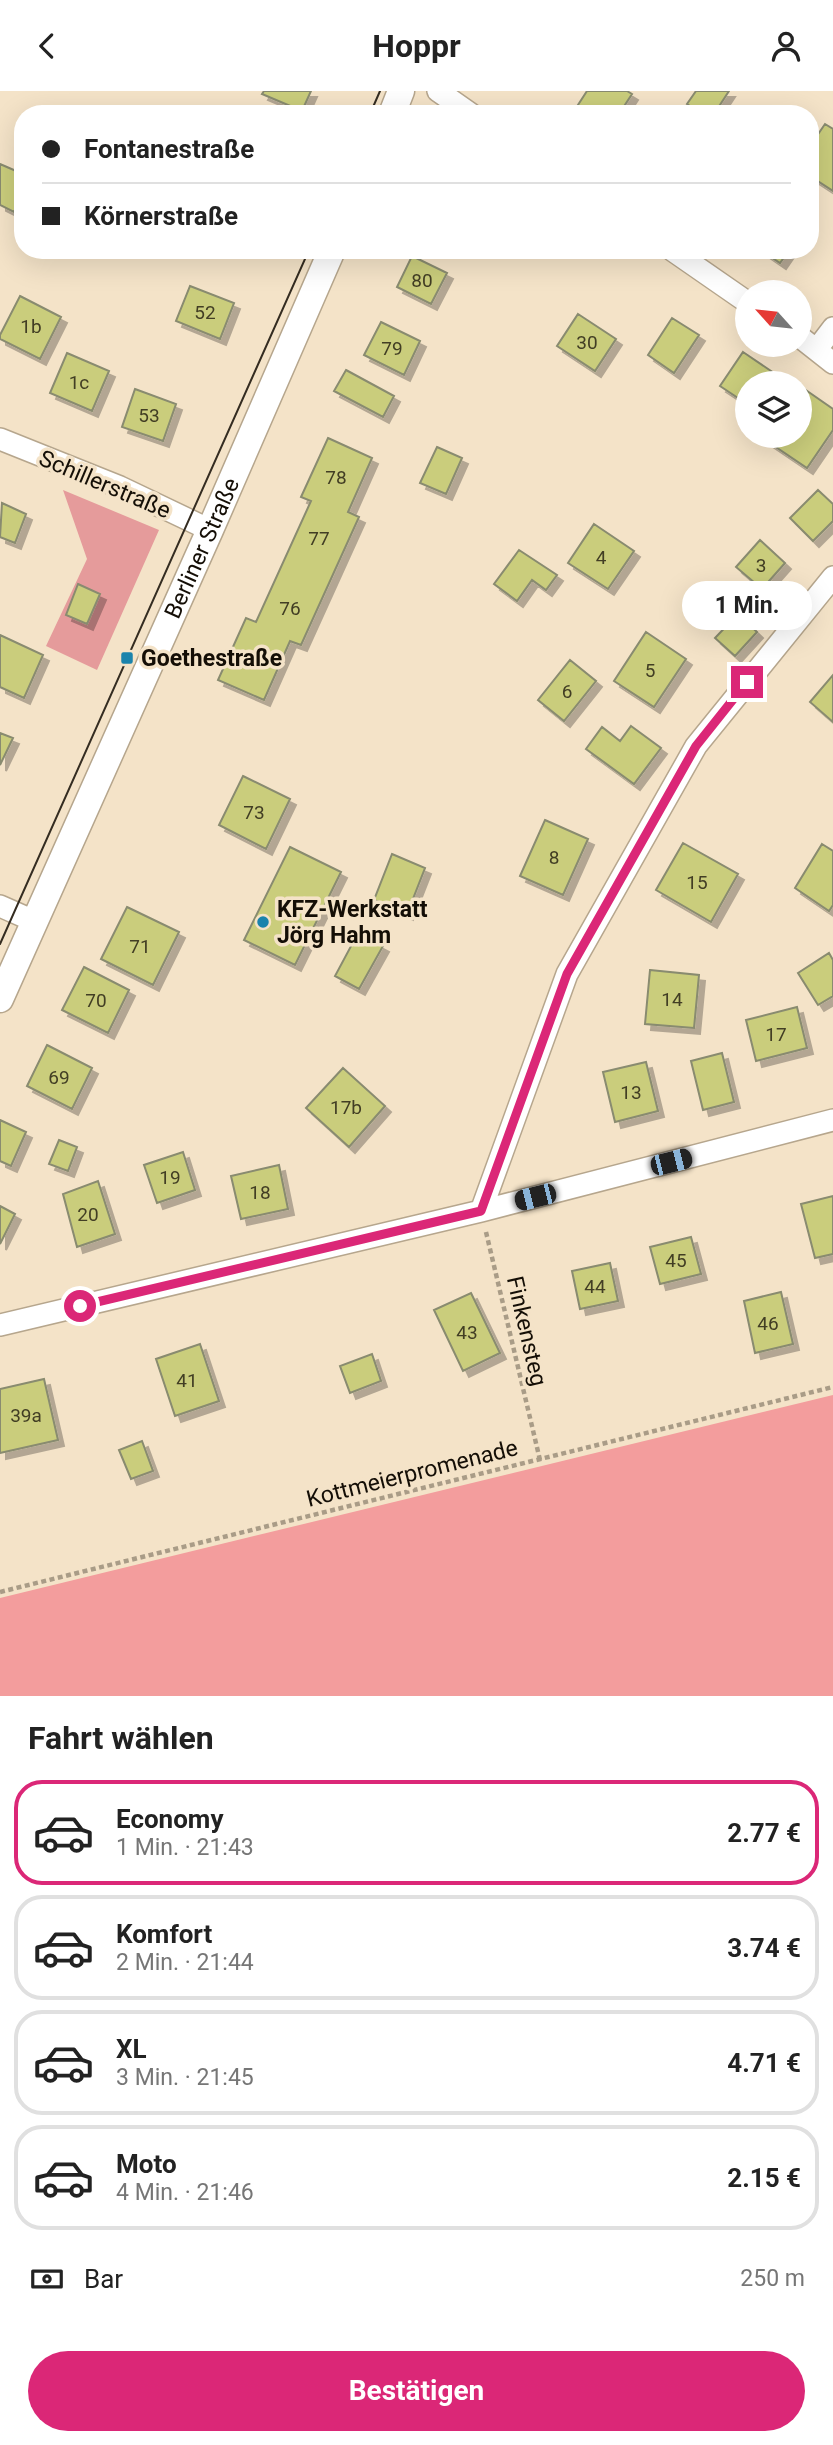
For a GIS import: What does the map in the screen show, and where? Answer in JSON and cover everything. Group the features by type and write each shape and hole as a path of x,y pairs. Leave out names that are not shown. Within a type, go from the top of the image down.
{"street":[{"path":"438,91 458,105"},
{"name":"Berliner Straße","path":"0,999 328,259"},
{"path":"685,259 735,294"},
{"path":"817,350 833,328"},
{"name":"Schillerstraße","path":"0,439 120,487 210,530"},
{"path":"481,1211 567,974 696,746 833,577"},
{"path":"0,906 34,921"},
{"path":"0,1325 481,1211 833,1120"}],"path":[{"name":"Finkensteg","path":"481,1211 515,1363 540,1459"},
{"name":"Kottmeierpromenade","path":"0,1592 833,1387"}],"shaded area":[{"path":"63,490 159,530 97,670 46,646 87,559"},
{"path":"833,1395 833,1696 0,1696 0,1598"}],"building":[{"path":"264,91 311,91 305,105 288,105 262,94"},
{"path":"587,91 627,91 632,94 625,105 578,105"},
{"path":"696,91 729,91 720,105 687,104"},
{"path":"825,124 833,129 833,191 819,182 819,133"},
{"path":"0,164 14,170 14,212 0,205"},
{"path":"411,259 418,259 447,273 431,304 397,287"},
{"path":"190,286 234,303 220,339 176,321"},
{"path":"20,296 61,317 40,359 0,339"},
{"path":"578,314 616,339 595,371 557,346"},
{"path":"672,318 699,335 674,373 648,355"},
{"path":"381,322 420,341 404,375 364,355"},
{"path":"67,353 109,371 92,411 50,393"},
{"path":"740,357 750,357 771,371 735,371 735,396 720,386"},
{"path":"346,370 394,396 383,417 334,391"},
{"path":"135,389 176,404 163,441 122,427"},
{"path":"812,394 833,409 833,430 807,468 777,448 812,448"},
{"path":"328,438 372,458 348,512 359,517 301,645 290,641 264,700 218,680 246,618 256,622 311,501 301,497"},
{"path":"437,447 462,458 446,494 420,483"},
{"path":"818,490 833,504 833,521 813,541 790,518"},
{"path":"2,503 26,514 15,543 0,537"},
{"path":"594,524 634,551 608,589 568,563"},
{"path":"760,540 785,563 762,589 736,567"},
{"path":"519,550 557,575 546,590 532,580 517,601 494,584"},
{"path":"78,584 100,594 87,624 66,615"},
{"path":"738,614 757,632 735,656 715,638"},
{"path":"646,632 686,659 654,707 614,681"},
{"path":"0,635 43,655 24,698 0,687"},
{"path":"570,660 596,681 564,721 538,700"},
{"path":"833,675 833,722 810,702"},
{"path":"631,726 661,748 634,784 586,749 602,727 620,741"},
{"path":"0,733 13,738 0,765"},
{"path":"243,776 290,799 266,849 219,825"},
{"path":"545,820 588,839 563,895 520,876"},
{"path":"683,843 738,874 711,922 656,890"},
{"path":"822,844 833,851 833,905 829,911 795,888"},
{"path":"290,847 341,872 295,965 244,940"},
{"path":"392,854 425,868 407,914 374,900"},
{"path":"127,907 179,932 153,985 101,959"},
{"path":"358,933 383,946 359,989 335,976"},
{"path":"829,953 833,960 833,996 818,1005 798,973"},
{"path":"84,967 129,990 108,1033 62,1010"},
{"path":"650,970 699,975 694,1028 645,1024"},
{"path":"797,1007 807,1048 756,1061 746,1020"},
{"path":"47,1045 92,1068 72,1109 27,1086"},
{"path":"722,1053 734,1102 703,1110 691,1061"},
{"path":"646,1062 658,1111 615,1122 603,1072"},
{"path":"343,1068 385,1106 349,1147 306,1108"},
{"path":"0,1120 26,1132 11,1166 0,1161"},
{"path":"59,1140 77,1147 68,1171 49,1164"},
{"path":"183,1152 195,1190 157,1203 144,1165"},
{"path":"279,1165 288,1209 241,1219 231,1176"},
{"path":"98,1181 115,1234 77,1247 63,1194"},
{"path":"833,1196 833,1254 815,1258 801,1204"},
{"path":"0,1206 15,1214 0,1244"},
{"path":"691,1237 701,1274 660,1284 650,1247"},
{"path":"610,1263 618,1301 580,1309 572,1271"},
{"path":"781,1292 793,1344 755,1353 744,1301"},
{"path":"471,1293 500,1353 463,1371 434,1310"},
{"path":"200,1344 219,1401 175,1416 156,1359"},
{"path":"372,1354 381,1381 350,1393 340,1366"},
{"path":"44,1379 58,1440 0,1453 0,1389"},
{"path":"142,1441 153,1471 131,1479 119,1450"}],"tram line":[{"path":"374,105 380,91"},
{"path":"0,944 305,259"}],"place":[{"name":"Goethestraße","path":"127,658"},
{"name":"KFZ-Werkstatt Jörg Hahm","path":"263,922"}],"route":[{"path":"80,1306 481,1211 567,974 696,746 747,682"}]}
